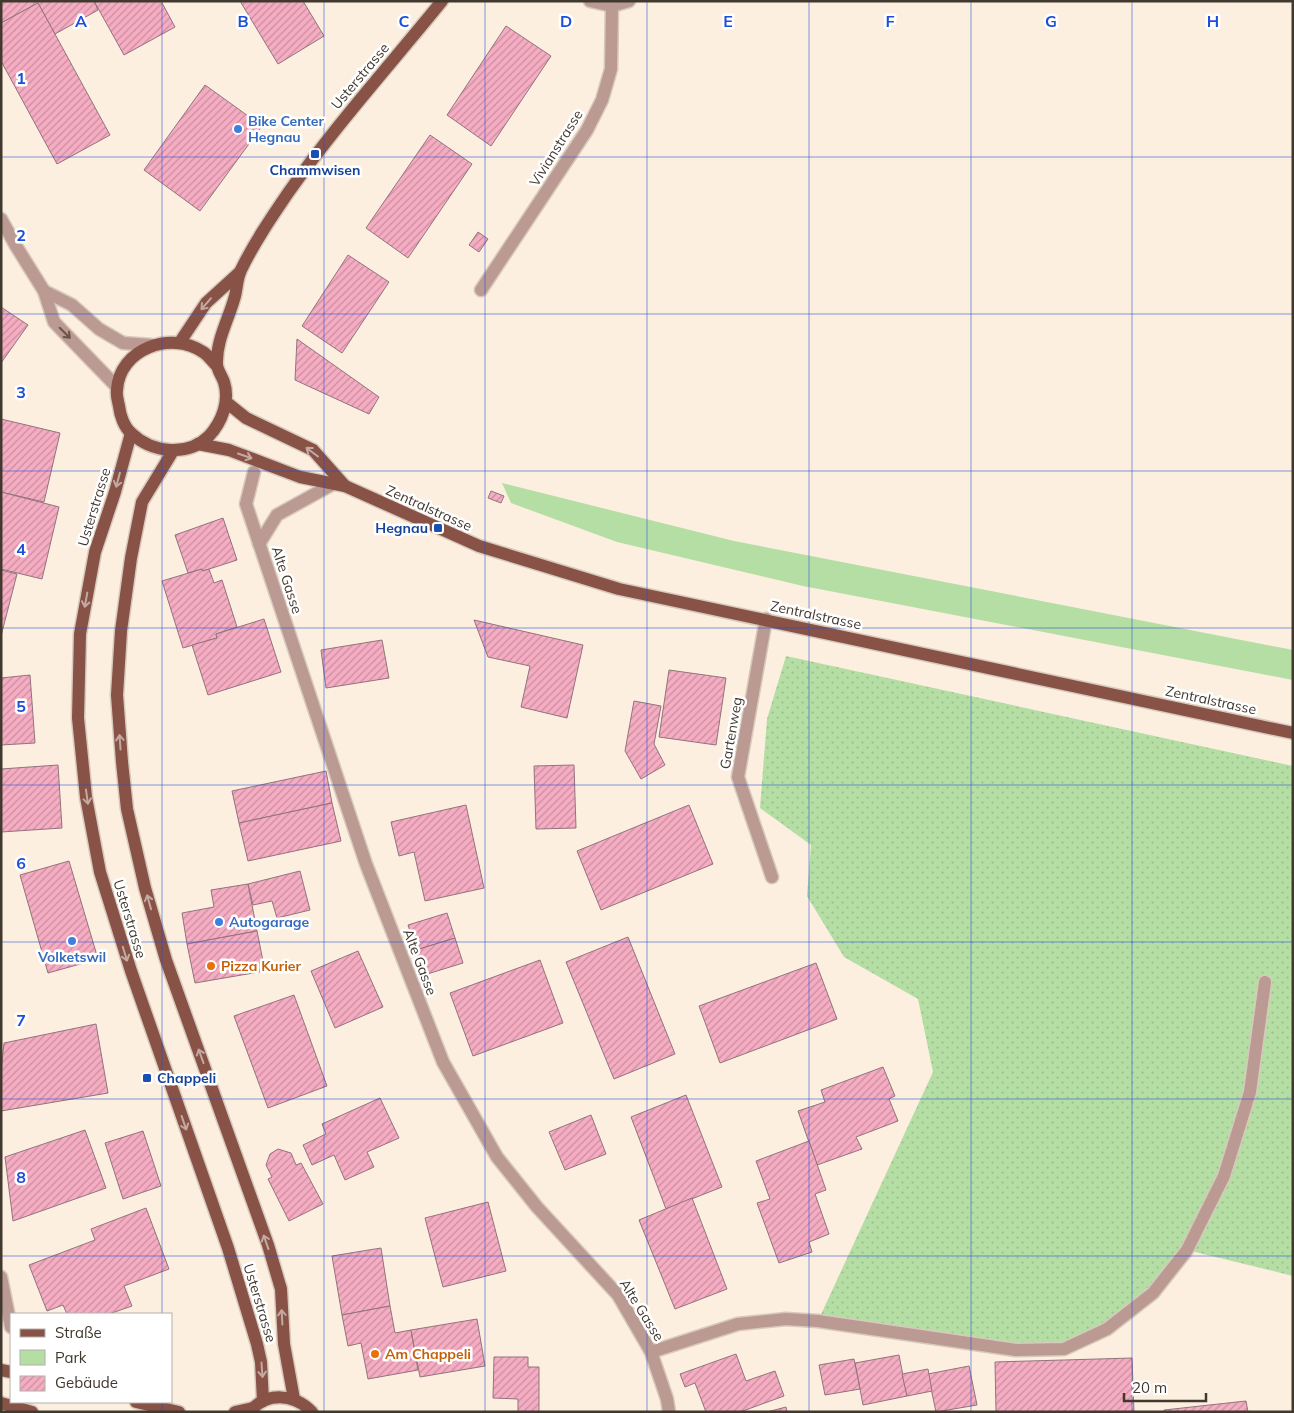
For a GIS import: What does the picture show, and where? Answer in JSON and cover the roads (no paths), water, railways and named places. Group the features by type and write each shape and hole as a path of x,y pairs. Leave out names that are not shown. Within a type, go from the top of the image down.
{"main road":[{"name":"Usterstrasse","path":"216,366 219,340 229,316 240,272 263,229 315,154 442,1"},
{"name":"Usterstrasse","path":"180,342 206,303 240,272"},
{"name":"Usterstrasse","path":"117,387 123,370 135,355 151,346 169,342 180,342 204,352 216,366 224,383 226,402"},
{"path":"117,387 120,415 131,433 151,447 173,451 198,444 209,436 220,420 226,402"},
{"name":"Zentralstrasse","path":"226,402 246,418 313,450 339,485"},
{"name":"Usterstrasse","path":"131,433 115,492 95,552 80,634 78,718 86,796 100,872 111,908 131,971 228,1248 262,1362 255,1407"},
{"name":"Zentralstrasse","path":"198,444 229,450 300,477 339,485 479,546 619,589 1293,733"},
{"name":"Usterstrasse","path":"173,451 142,502 131,558 121,630 117,694 127,809 145,888 166,960 281,1289 284,1344 294,1399"},
{"path":"235,1412 284,1397 294,1399 312,1412"},
{"path":"1,1403 32,1412"},
{"path":"140,1403 179,1412"}],"street":[{"path":"590,1 612,6 629,1"},
{"name":"Vivianstrasse","path":"481,290 587,130 602,100 611,69 612,6"},
{"path":"1,219 44,291 54,322 117,387"},
{"path":"44,291 72,304 99,329 123,343 151,346"},
{"name":"Alte Gasse","path":"254,472 246,504 366,864 443,1062 497,1157 538,1208 618,1295 651,1352 667,1399 669,1412"},
{"path":"259,544 277,514 339,485"},
{"name":"Gartenweg","path":"766,619 738,777 772,876"},
{"path":"651,1352 738,1324 786,1320 818,1321 1016,1350 1064,1349 1107,1329 1153,1293 1187,1250 1224,1176 1250,1092 1265,982"},
{"path":"1,1277 7,1328"}],"place":[{"name":"Bike Center Hegnau","path":"238,129"},
{"name":"Chammwisen","path":"315,154"},
{"name":"Hegnau","path":"438,528"},
{"name":"Autogarage","path":"219,922"},
{"name":"Volketswil","path":"72,941"},
{"name":"Pizza Kurier","path":"211,966"},
{"name":"Chappeli","path":"147,1078"},
{"name":"Am Chappeli","path":"375,1354"}]}
